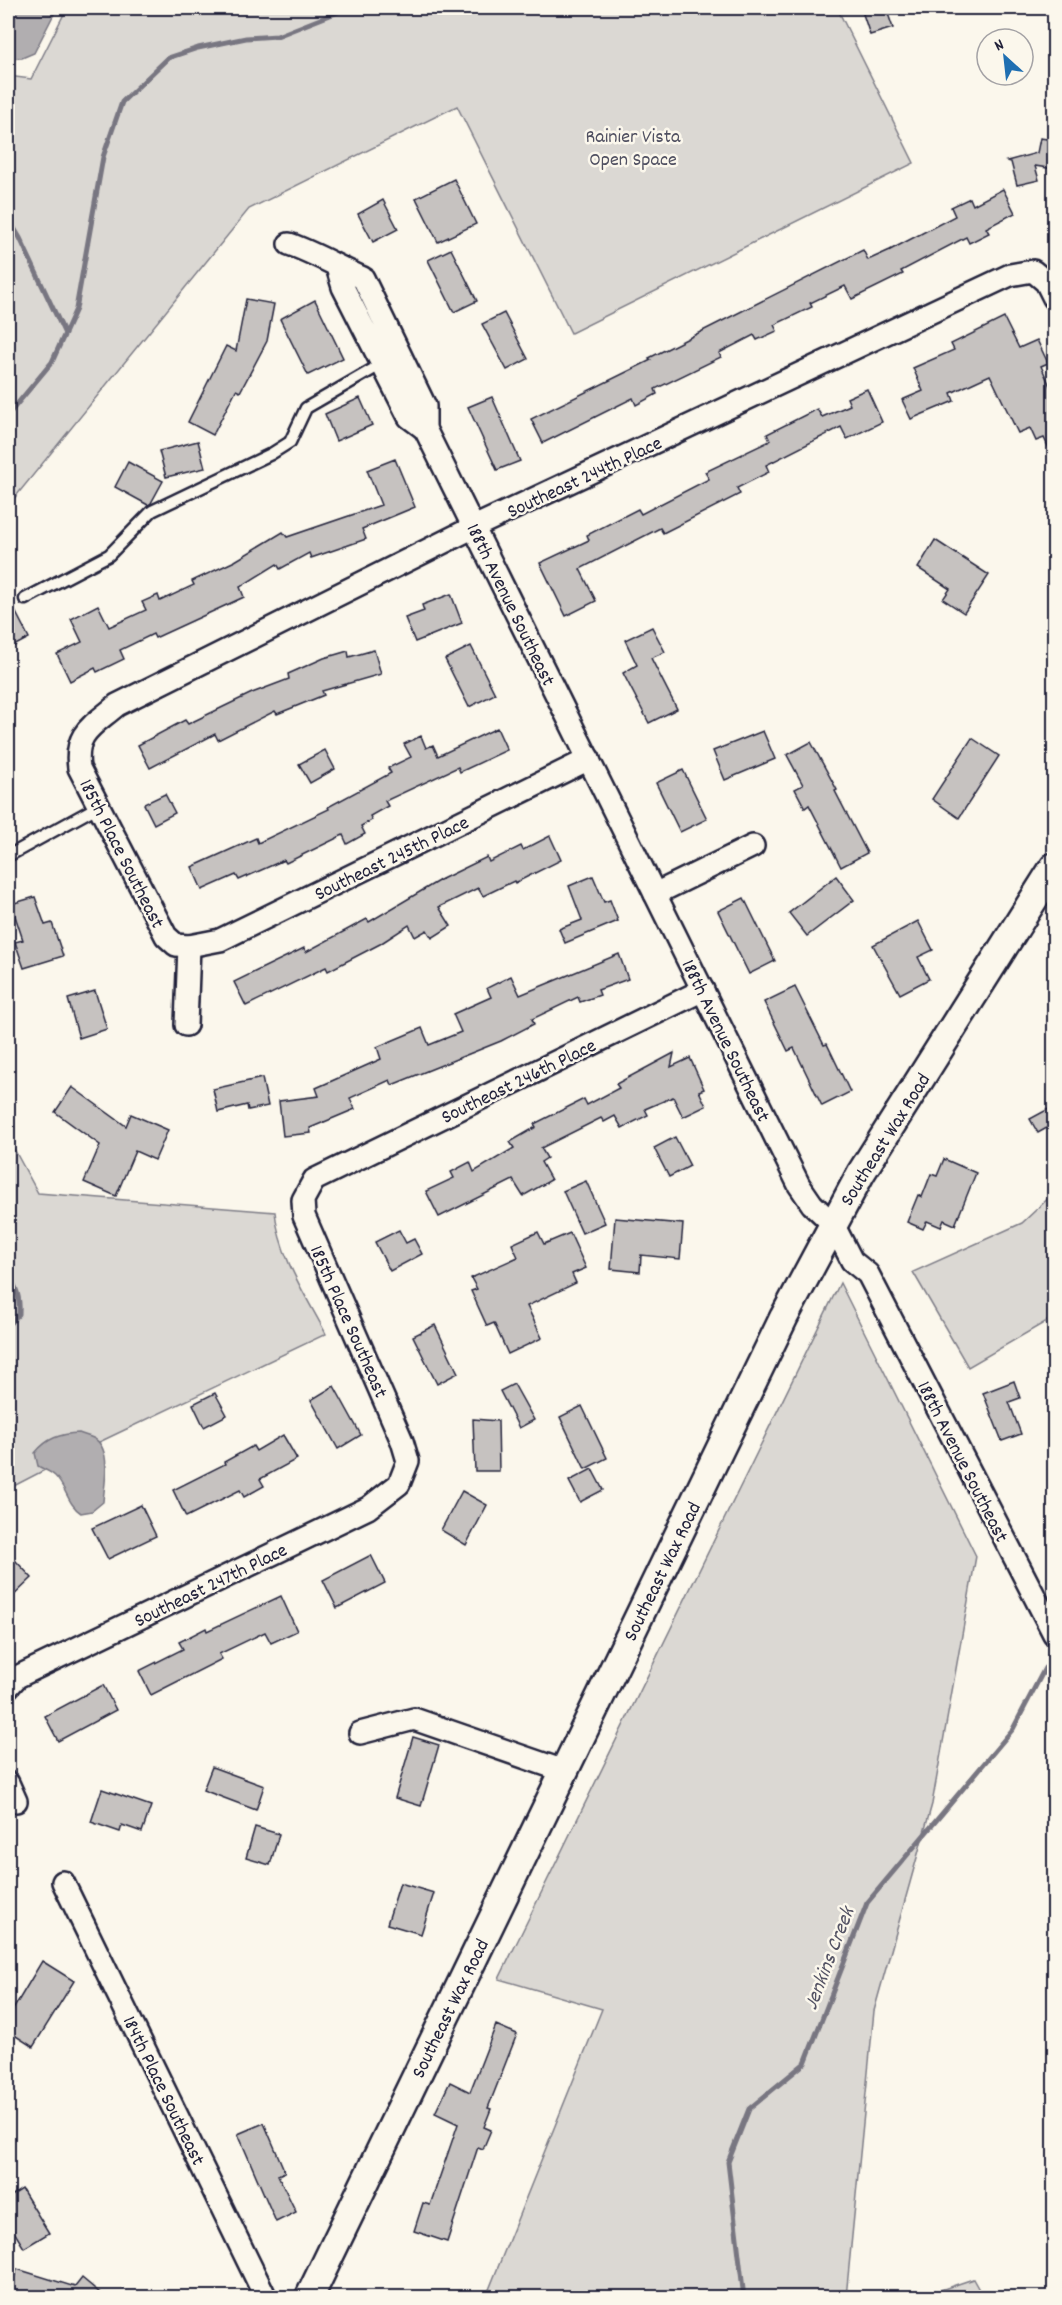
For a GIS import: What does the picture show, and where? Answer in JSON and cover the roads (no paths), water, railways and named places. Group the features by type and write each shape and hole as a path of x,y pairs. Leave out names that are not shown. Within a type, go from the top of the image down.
{"street":[{"name":"188th Avenue Southeast","path":"289,244 315,253 337,267 363,278 425,406 425,429"},
{"name":"188th Avenue Southeast","path":"337,267 343,287 409,417 425,429 800,1185 812,1204 833,1224 852,1261 868,1274 1054,1634"},
{"name":"Southeast 244th Place","path":"82,736 117,705 474,527 1010,275 1033,271 1046,282 1054,298"},
{"name":"185th Place Southeast","path":"82,736 77,755 79,768 166,936 176,945 189,946"},
{"name":"Southeast 245th Place","path":"189,946 220,940 589,759"},
{"path":"655,894 753,846"},
{"name":"Southeast Wax Road","path":"309,2298 784,1317 861,1173 1054,867"},
{"path":"186,1025 189,946"},
{"name":"Southeast 246th Place","path":"334,1170 703,990"},
{"name":"185th Place Southeast","path":"334,1170 314,1180 303,1200 304,1216 402,1441 408,1461 399,1484"},
{"name":"Southeast 247th Place","path":"12,1682 368,1508 399,1484"},
{"path":"360,1733 414,1719 564,1771"},
{"name":"184th Place Southeast","path":"63,1882 266,2298"}],"lane":[{"path":"25,599 109,555 152,511 271,454 290,442 306,408 382,364"},
{"path":"8,856 99,806"}],"waterway":[{"path":"8,415 52,362 76,309 103,157 122,102 168,58 198,48 246,38 277,36 348,8"},
{"path":"8,218 20,238 65,334"},
{"path":"8,1277 19,1299 19,1314 8,1325"},
{"name":"Jenkins Creek","path":"744,2298 728,2162 749,2109 805,2063 867,1903 1013,1729 1045,1668 1054,1661"}],"park label":[{"name":"Rainier Vista Open Space","path":"633,146"}]}
